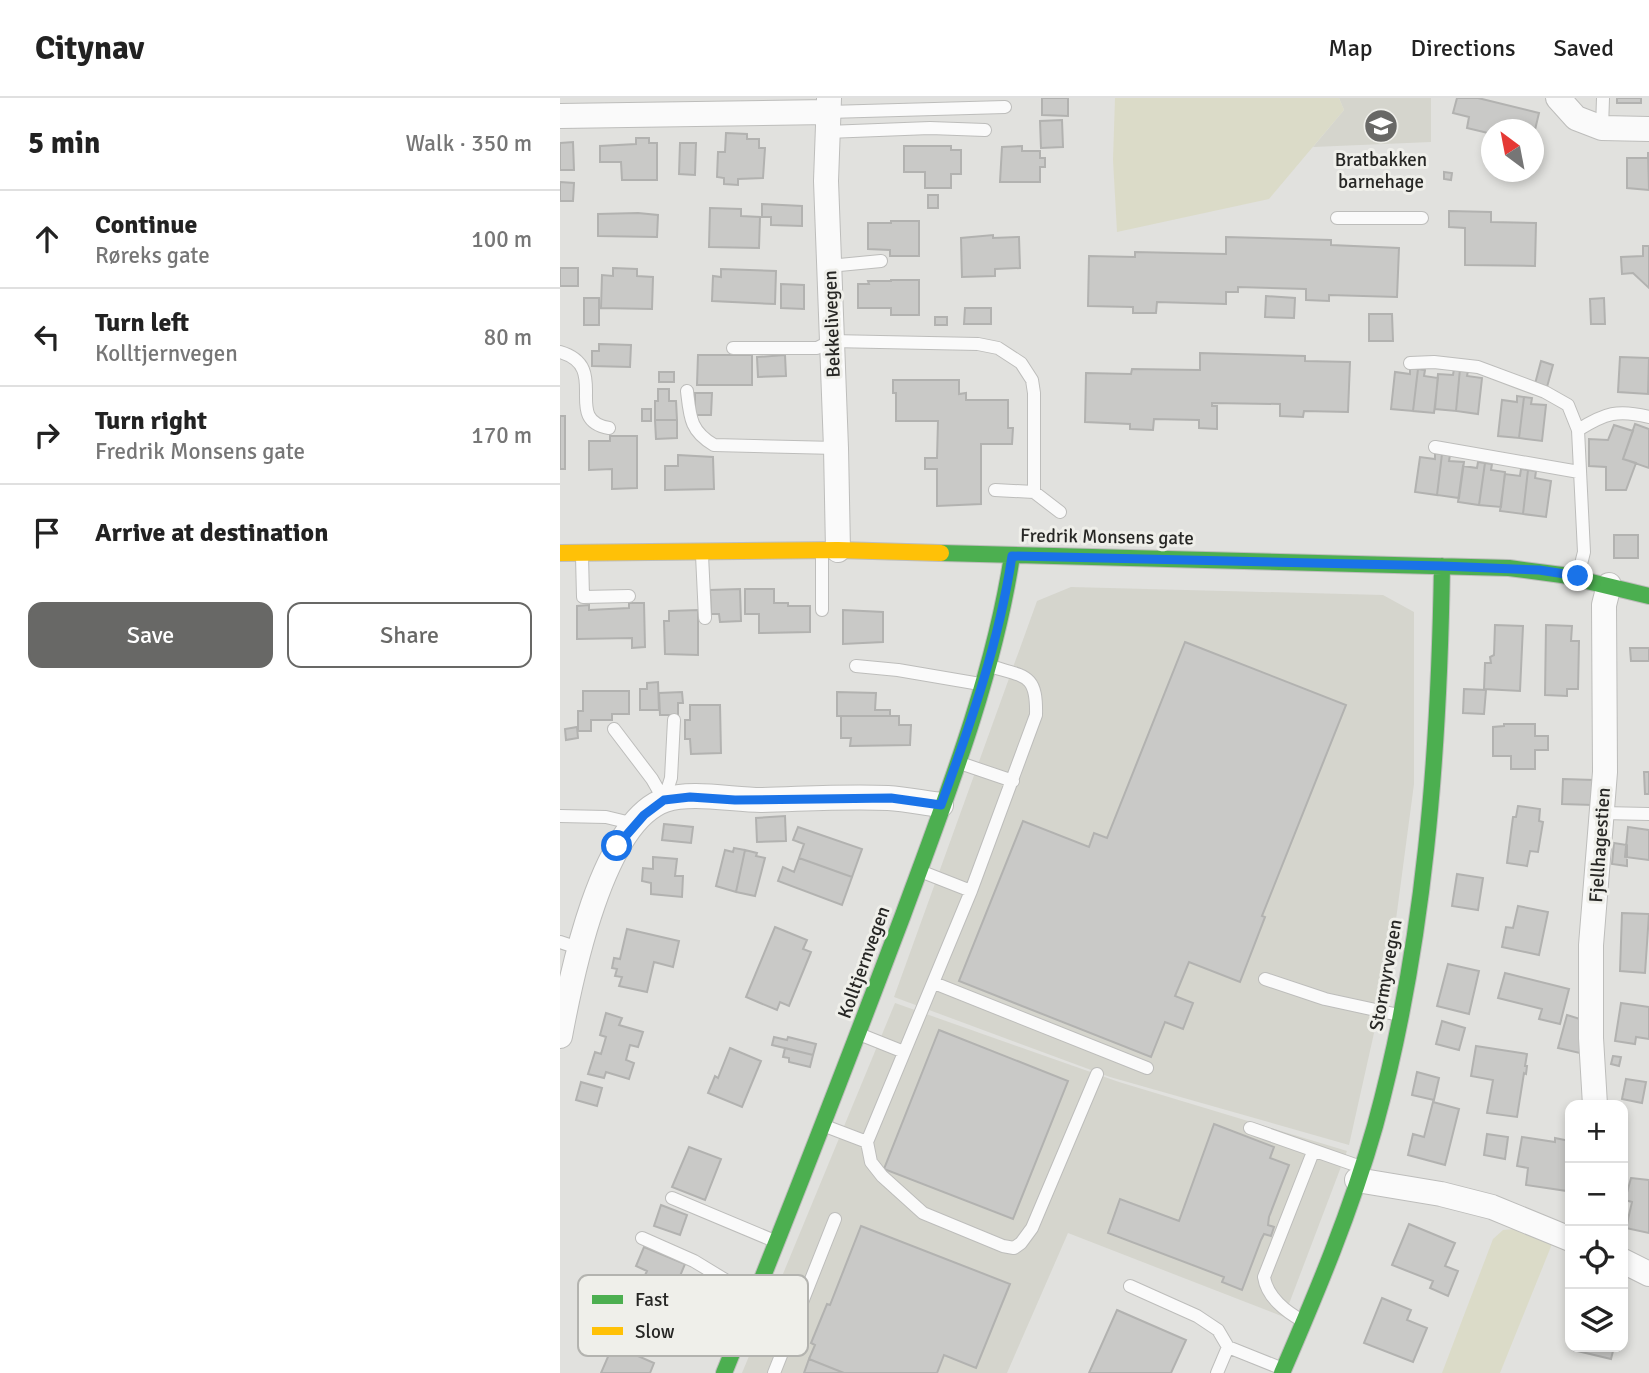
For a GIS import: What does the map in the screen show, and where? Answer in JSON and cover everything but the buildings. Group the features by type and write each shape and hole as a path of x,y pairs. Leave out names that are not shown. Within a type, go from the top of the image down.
{"street":[{"path":"1558,98 1576,118 1602,128 1649,129"},
{"path":"560,116 828,114"},
{"name":"Bekkelivegen","path":"828,114 829,266 836,448 830,550"},
{"name":"Fredrik Monsens gate","path":"560,553 830,550 1442,566 1539,570 1578,576 1649,596"},
{"name":"Kolltjernvegen","path":"764,1275 859,1034 984,684 1006,596 1012,556"},
{"name":"Stormyrvegen","path":"1282,1371 1328,1262 1359,1173 1384,1091 1400,1015 1411,956 1434,783 1442,566"},
{"name":"Fjellhagestien","path":"1595,1100 1591,1038 1591,945 1605,772 1604,605 1609,585"},
{"path":"560,1036 570,945 617,846 644,815 664,800 690,797 735,800 850,797 891,798 941,805"},
{"path":"1359,1173 1492,1207 1565,1237"},
{"path":"1628,1264 1649,1274"},
{"name":"Kolltjernvegen","path":"723,1373 730,1356"}],"lane":[{"path":"1602,98 1602,128"},
{"path":"828,114 1005,107"},
{"path":"828,114 930,128 985,130"},
{"path":"1337,218 1422,218"},
{"path":"829,266 881,261"},
{"path":"733,348 817,348 831,341 978,344 998,348 1021,363 1032,380 1034,492"},
{"path":"560,352 571,356 580,364 585,376 588,417 595,425 609,428"},
{"path":"1410,363 1434,362 1478,367 1545,391 1568,405 1578,430 1584,552 1578,576"},
{"path":"687,391 691,423 700,437 714,445 836,448"},
{"path":"1578,430 1602,415 1632,413 1649,418"},
{"path":"1436,447 1579,472"},
{"path":"995,490 1034,492 1060,512"},
{"path":"822,610 830,550"},
{"path":"702,551 705,618"},
{"path":"583,552 583,597 629,596"},
{"path":"856,666 984,684"},
{"path":"989,666 1021,676 1033,684 1037,696 1036,715 971,891 867,1142 871,1162 882,1176 923,1213 1014,1248 1032,1228 1097,1074"},
{"path":"664,800 671,778 674,720"},
{"path":"614,729 652,779 664,800"},
{"path":"957,762 1013,781"},
{"path":"1602,813 1649,814"},
{"path":"560,816 606,817 636,824"},
{"path":"919,871 971,891"},
{"path":"1265,979 1325,999 1400,1015"},
{"path":"934,982 1147,1068"},
{"path":"859,1034 904,1052"},
{"path":"824,1126 867,1142"},
{"path":"1250,1128 1359,1173"},
{"path":"1303,1322 1289,1314 1269,1293 1264,1277 1313,1152"},
{"path":"672,1198 777,1242"},
{"path":"808,1286 835,1219"},
{"path":"642,1238 694,1261 717,1275"},
{"path":"1130,1286 1197,1316 1218,1330 1228,1347 1282,1371"},
{"path":"1217,1373 1228,1347"},
{"path":"774,1373 781,1356"}],"shaded area":[{"name":"Bratbakken barnehage","path":"1339,98 1431,98 1431,142 1313,147 1344,110"},
{"path":"1071,587 1383,595 1414,612 1414,784 1391,957 1349,1145 1110,1077 894,997 1037,601"},
{"path":"895,1003 1119,1082 1347,1151 1284,1317 1068,1233 1007,1373 742,1373 749,1356 808,1356 808,1275 783,1275"}],"green space":[{"path":"1115,98 1339,98 1344,110 1269,199 1117,232 1113,160"},
{"path":"1514,1229 1552,1244 1500,1373 1442,1373 1493,1239 1503,1230"}],"traffic: fast":[{"path":"941,553 1509,568 1562,575 1649,596"},
{"path":"764,1275 903,915 951,782 993,648 1012,556"},
{"path":"1282,1373 1333,1251 1366,1158 1392,1057 1406,988 1433,778 1442,566"},
{"path":"724,1373 731,1356"}],"traffic: slow":[{"path":"560,553 838,550 941,553"}],"place":[{"name":"Bratbakken barnehage","path":"1381,126"}],"route":[{"path":"617,846 644,815 664,800 690,797 735,800 850,797 891,798 941,805 989,666 1006,596 1012,556 1442,566 1539,570 1578,576"}]}
